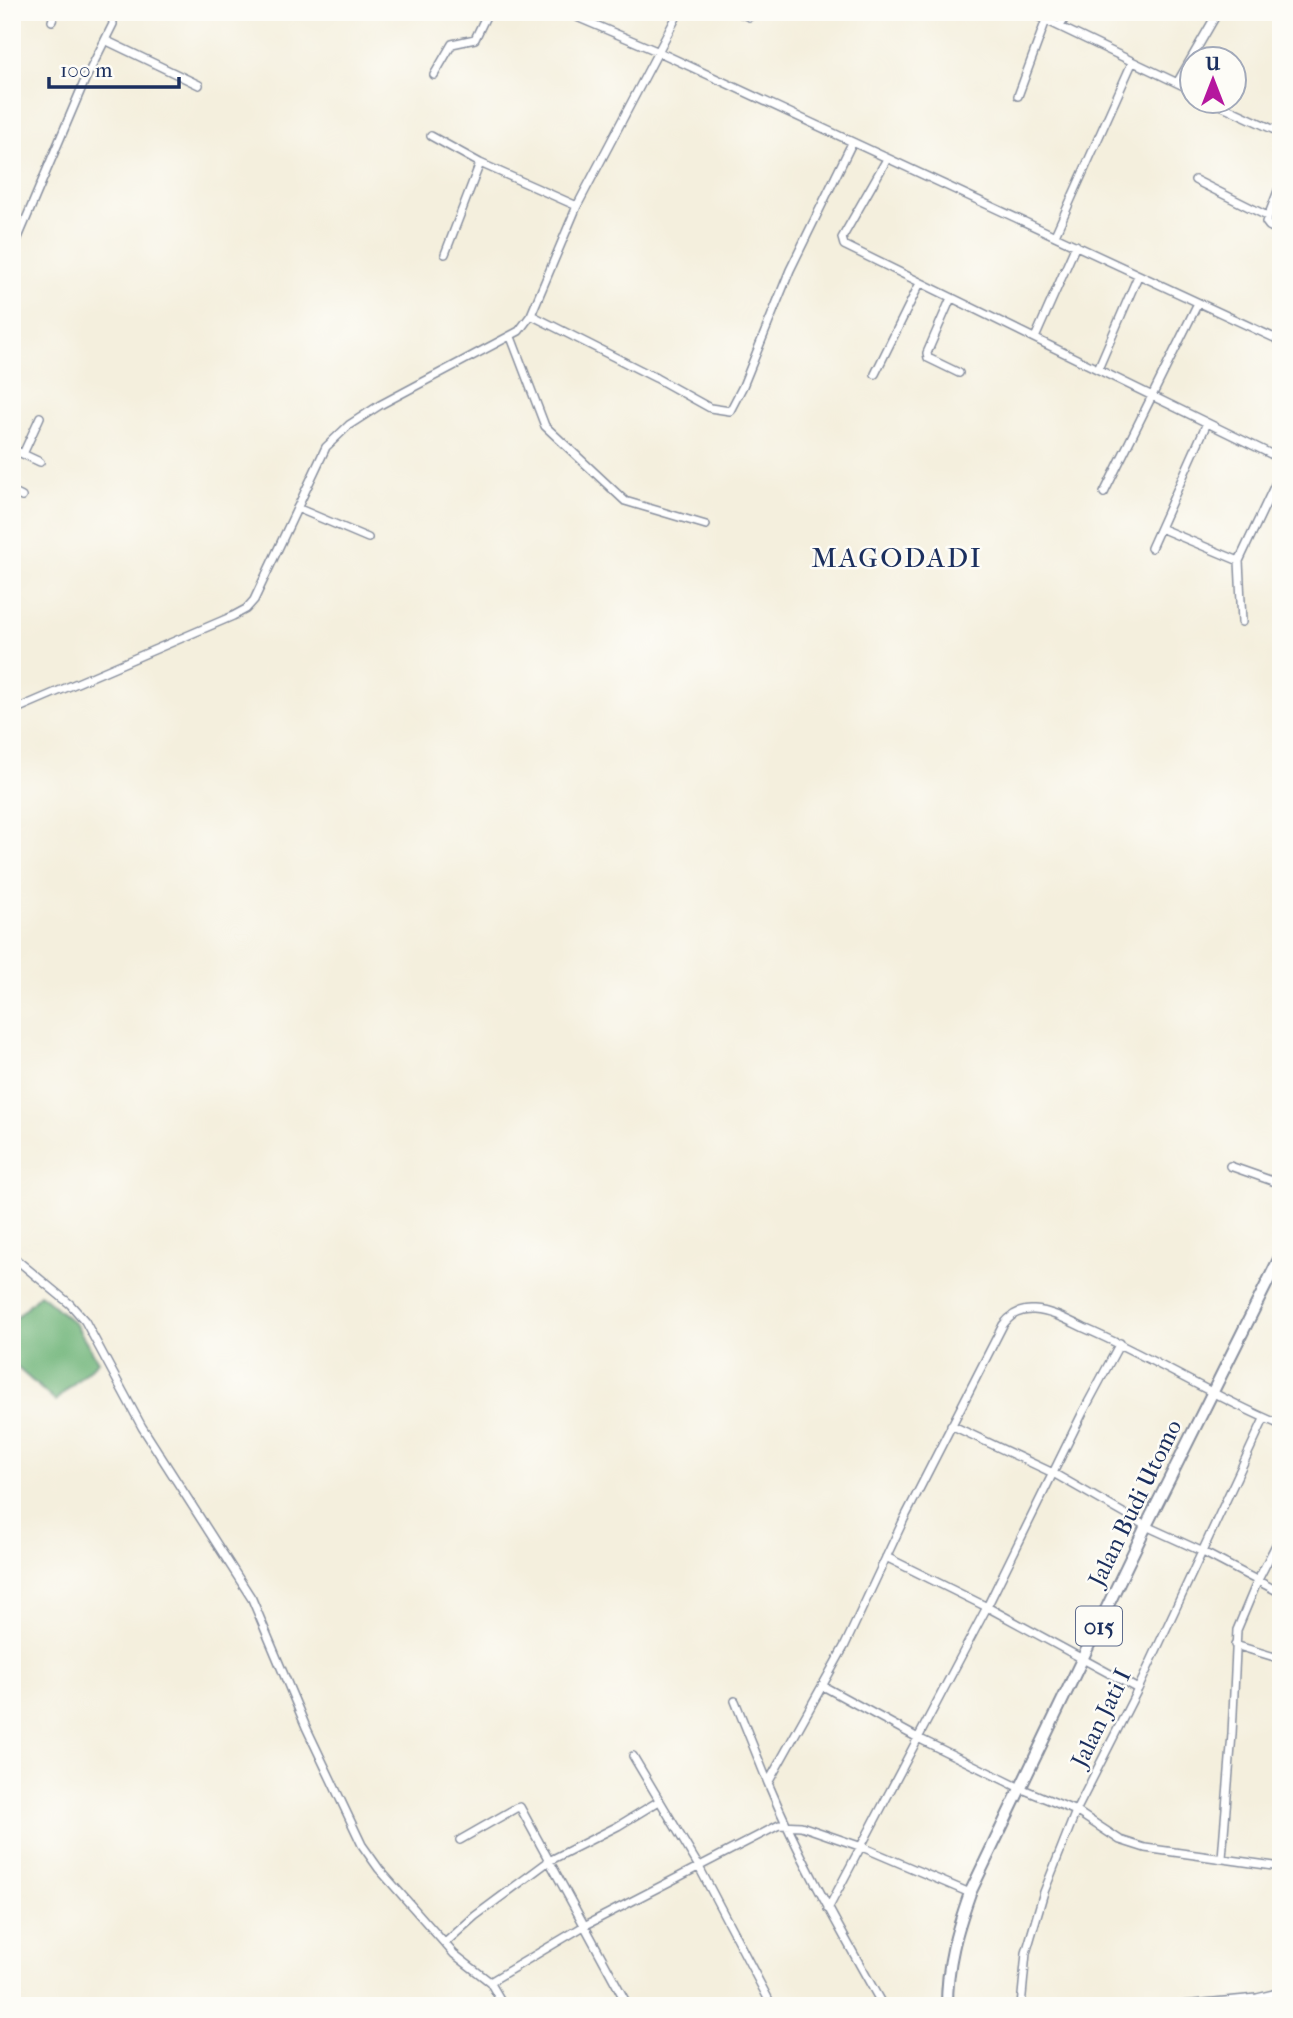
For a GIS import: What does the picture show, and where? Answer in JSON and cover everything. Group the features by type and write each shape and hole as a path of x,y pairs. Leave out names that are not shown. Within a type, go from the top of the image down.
{"main road":[{"name":"Jalan Budi Utomo","path":"947,2006 947,1969 951,1948 970,1893 1146,1526 1281,1255"}],"street":[{"path":"52,21 55,12"},
{"path":"12,252 85,80 114,21 112,12"},
{"path":"434,75 452,44 477,37 488,12"},
{"path":"565,12 659,52 1281,341"},
{"path":"12,711 246,609 254,600 280,540 333,438 380,405 511,337 526,324 577,206 679,12"},
{"path":"737,12 749,17"},
{"path":"1029,12 1177,83 1218,12"},
{"path":"1060,26 1069,12"},
{"path":"1018,96 1046,20"},
{"path":"105,40 199,85"},
{"path":"1055,235 1132,63"},
{"path":"1244,116 1281,133"},
{"path":"431,136 480,163 577,206"},
{"path":"531,315 710,408 730,411 743,386 790,270 852,142"},
{"path":"887,159 841,240 844,245 1098,369 1152,399 1281,459"},
{"path":"445,254 480,163"},
{"path":"1195,180 1267,216"},
{"path":"1281,183 1267,216 1267,225 1281,232"},
{"path":"1035,338 1076,245"},
{"path":"1098,369 1138,276"},
{"path":"875,374 920,283"},
{"path":"951,298 927,353 928,358 959,373"},
{"path":"1104,493 1198,303"},
{"path":"511,337 545,426 625,501 706,524"},
{"path":"23,454 40,417"},
{"path":"1150,548 1207,423"},
{"path":"12,449 40,462"},
{"path":"1242,622 1240,561 1281,472"},
{"path":"12,492 22,497"},
{"path":"297,508 368,538"},
{"path":"1160,528 1240,561"},
{"path":"1230,1166 1281,1184"},
{"path":"12,1256 62,1296 85,1321 142,1427 252,1599 306,1727 362,1845 379,1869 454,1954 490,1982 504,2006"},
{"path":"768,1783 823,1686 951,1425 1009,1316 1027,1310 1047,1312 1120,1343 1212,1394 1281,1425"},
{"path":"828,1909 987,1607 1120,1343"},
{"name":"Jalan Jati I","path":"1021,2006 1026,1953 1040,1905 1076,1811 1138,1689 1264,1419"},
{"path":"951,1425 1053,1473 1146,1526 1281,1592"},
{"path":"1222,1858 1232,1734 1235,1646 1239,1621 1281,1535"},
{"path":"886,1557 987,1607 1138,1689"},
{"path":"1235,1646 1281,1659"},
{"path":"823,1686 918,1738 1020,1788 1076,1811 1105,1832 1132,1845 1281,1867"},
{"path":"734,1701 786,1824 828,1909 883,2006"},
{"path":"633,1756 698,1866 772,2006"},
{"path":"444,1943 475,1916 549,1861 618,1826 659,1801"},
{"path":"460,1840 519,1807 628,2006"},
{"path":"490,1982 584,1926 772,1827 786,1824 801,1826 862,1847 970,1893"},
{"path":"1172,2006 1257,1998 1281,1992"}],"green space":[{"path":"40,1294 76,1325 98,1361 55,1401 12,1363 12,1322"}],"waterway":[{"path":"1272,2006 1281,2005"}],"district":[{"name":"MAGODADI","path":"897,557"}]}
